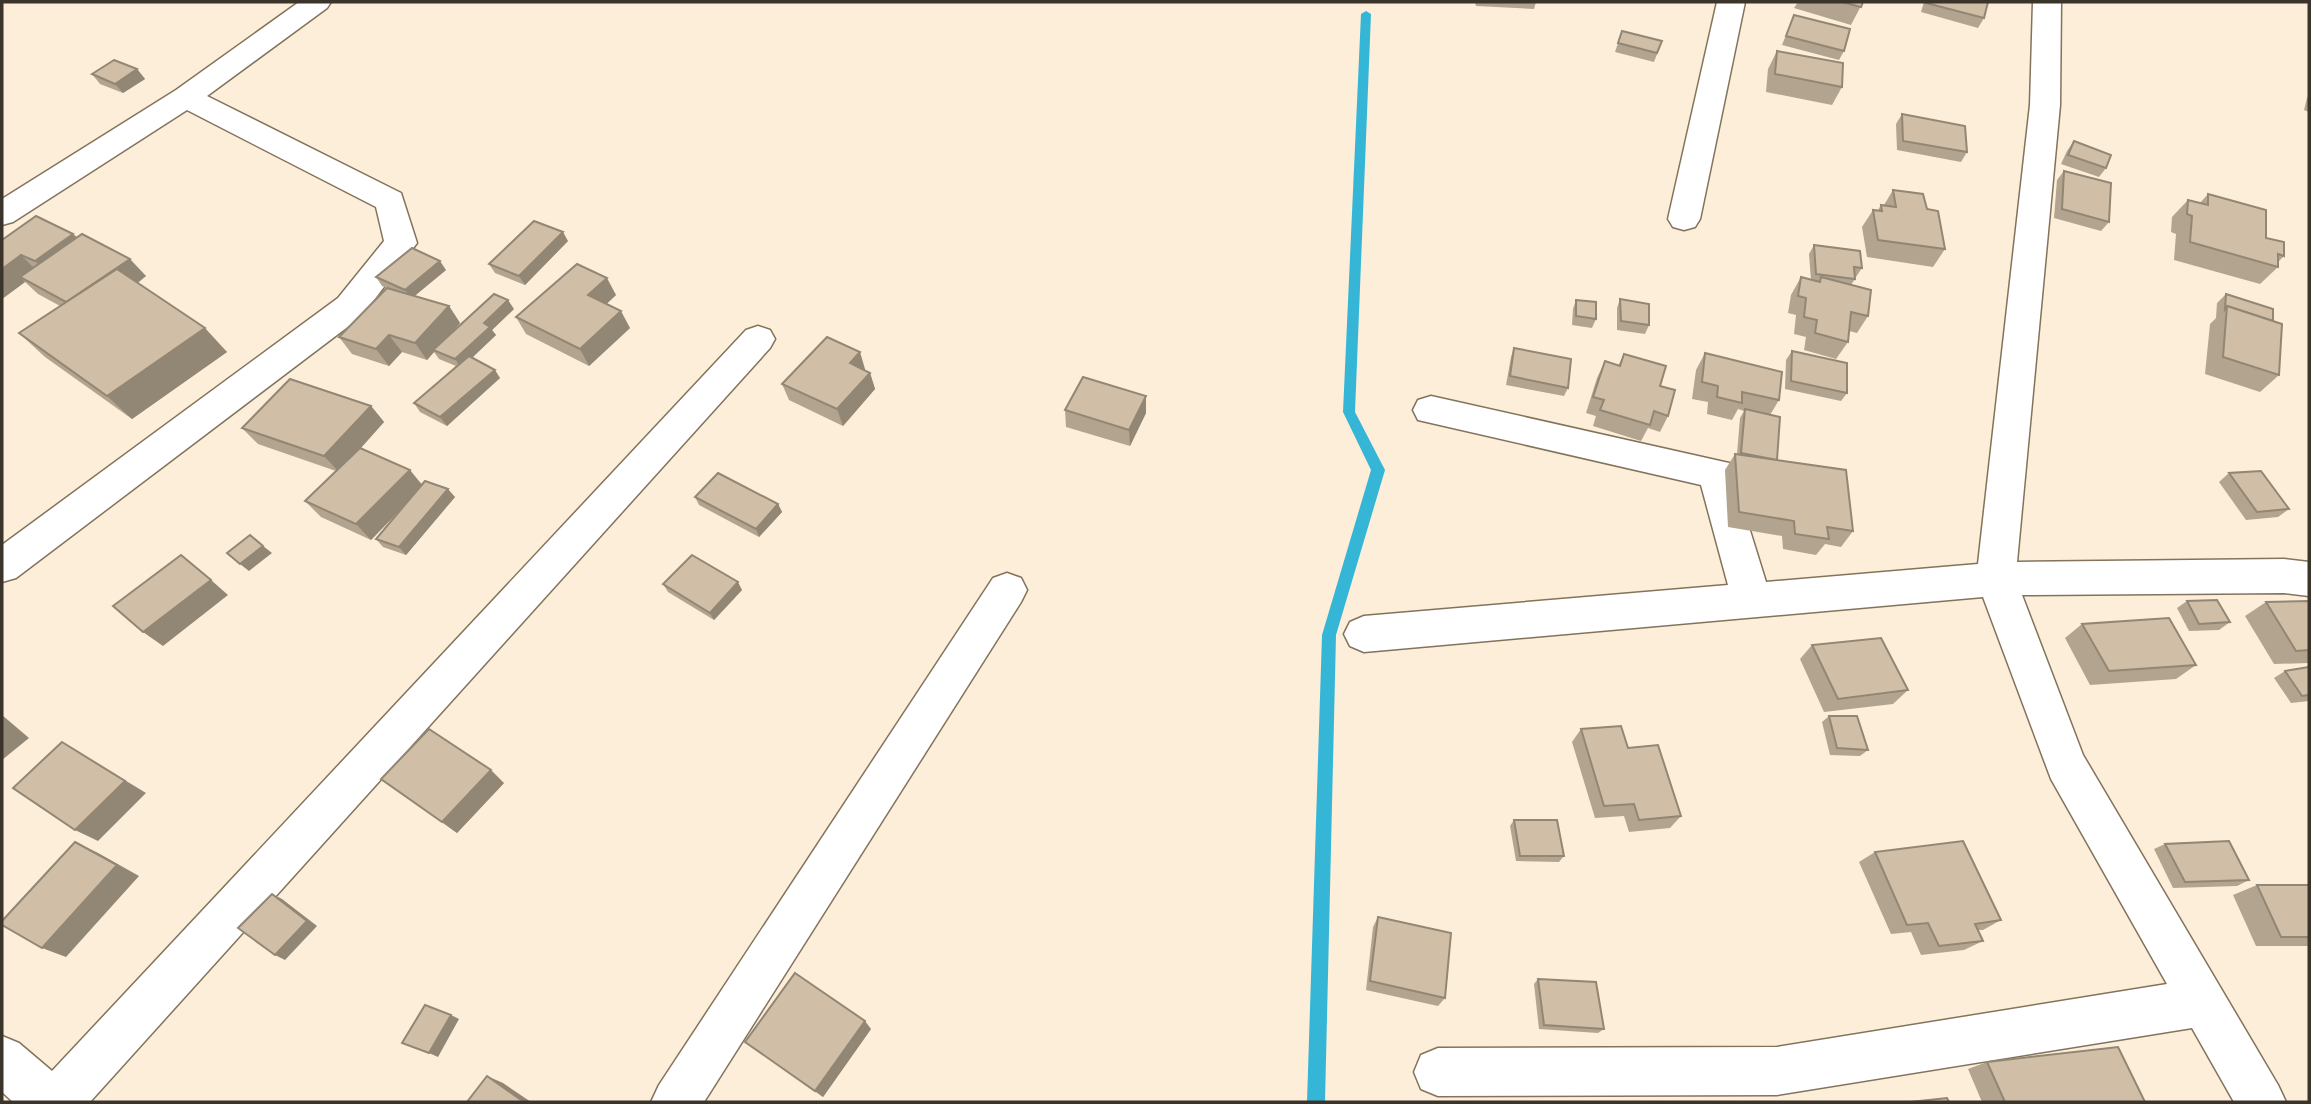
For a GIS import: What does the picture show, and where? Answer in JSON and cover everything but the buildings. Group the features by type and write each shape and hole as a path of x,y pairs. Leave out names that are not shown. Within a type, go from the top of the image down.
{"street":[{"path":"273,2 309,8"},
{"path":"1684,219 1731,2"},
{"path":"2047,2 2045,105 1996,579 2066,765 2261,1102"},
{"path":"2,214 186,97 309,8"},
{"path":"2,566 349,307 401,243 390,201 186,97"},
{"path":"57,1102 758,339"},
{"path":"1431,410 1716,474 1752,600"},
{"path":"1364,634 1996,579 2284,576 2309,579"},
{"path":"676,1102 1007,590"},
{"path":"1438,1072 1777,1071 2203,1002"},
{"path":"2,1060 50,1102"}],"waterway":[{"path":"1316,1102 1329,635 1378,470 1349,412 1366,14"}]}
